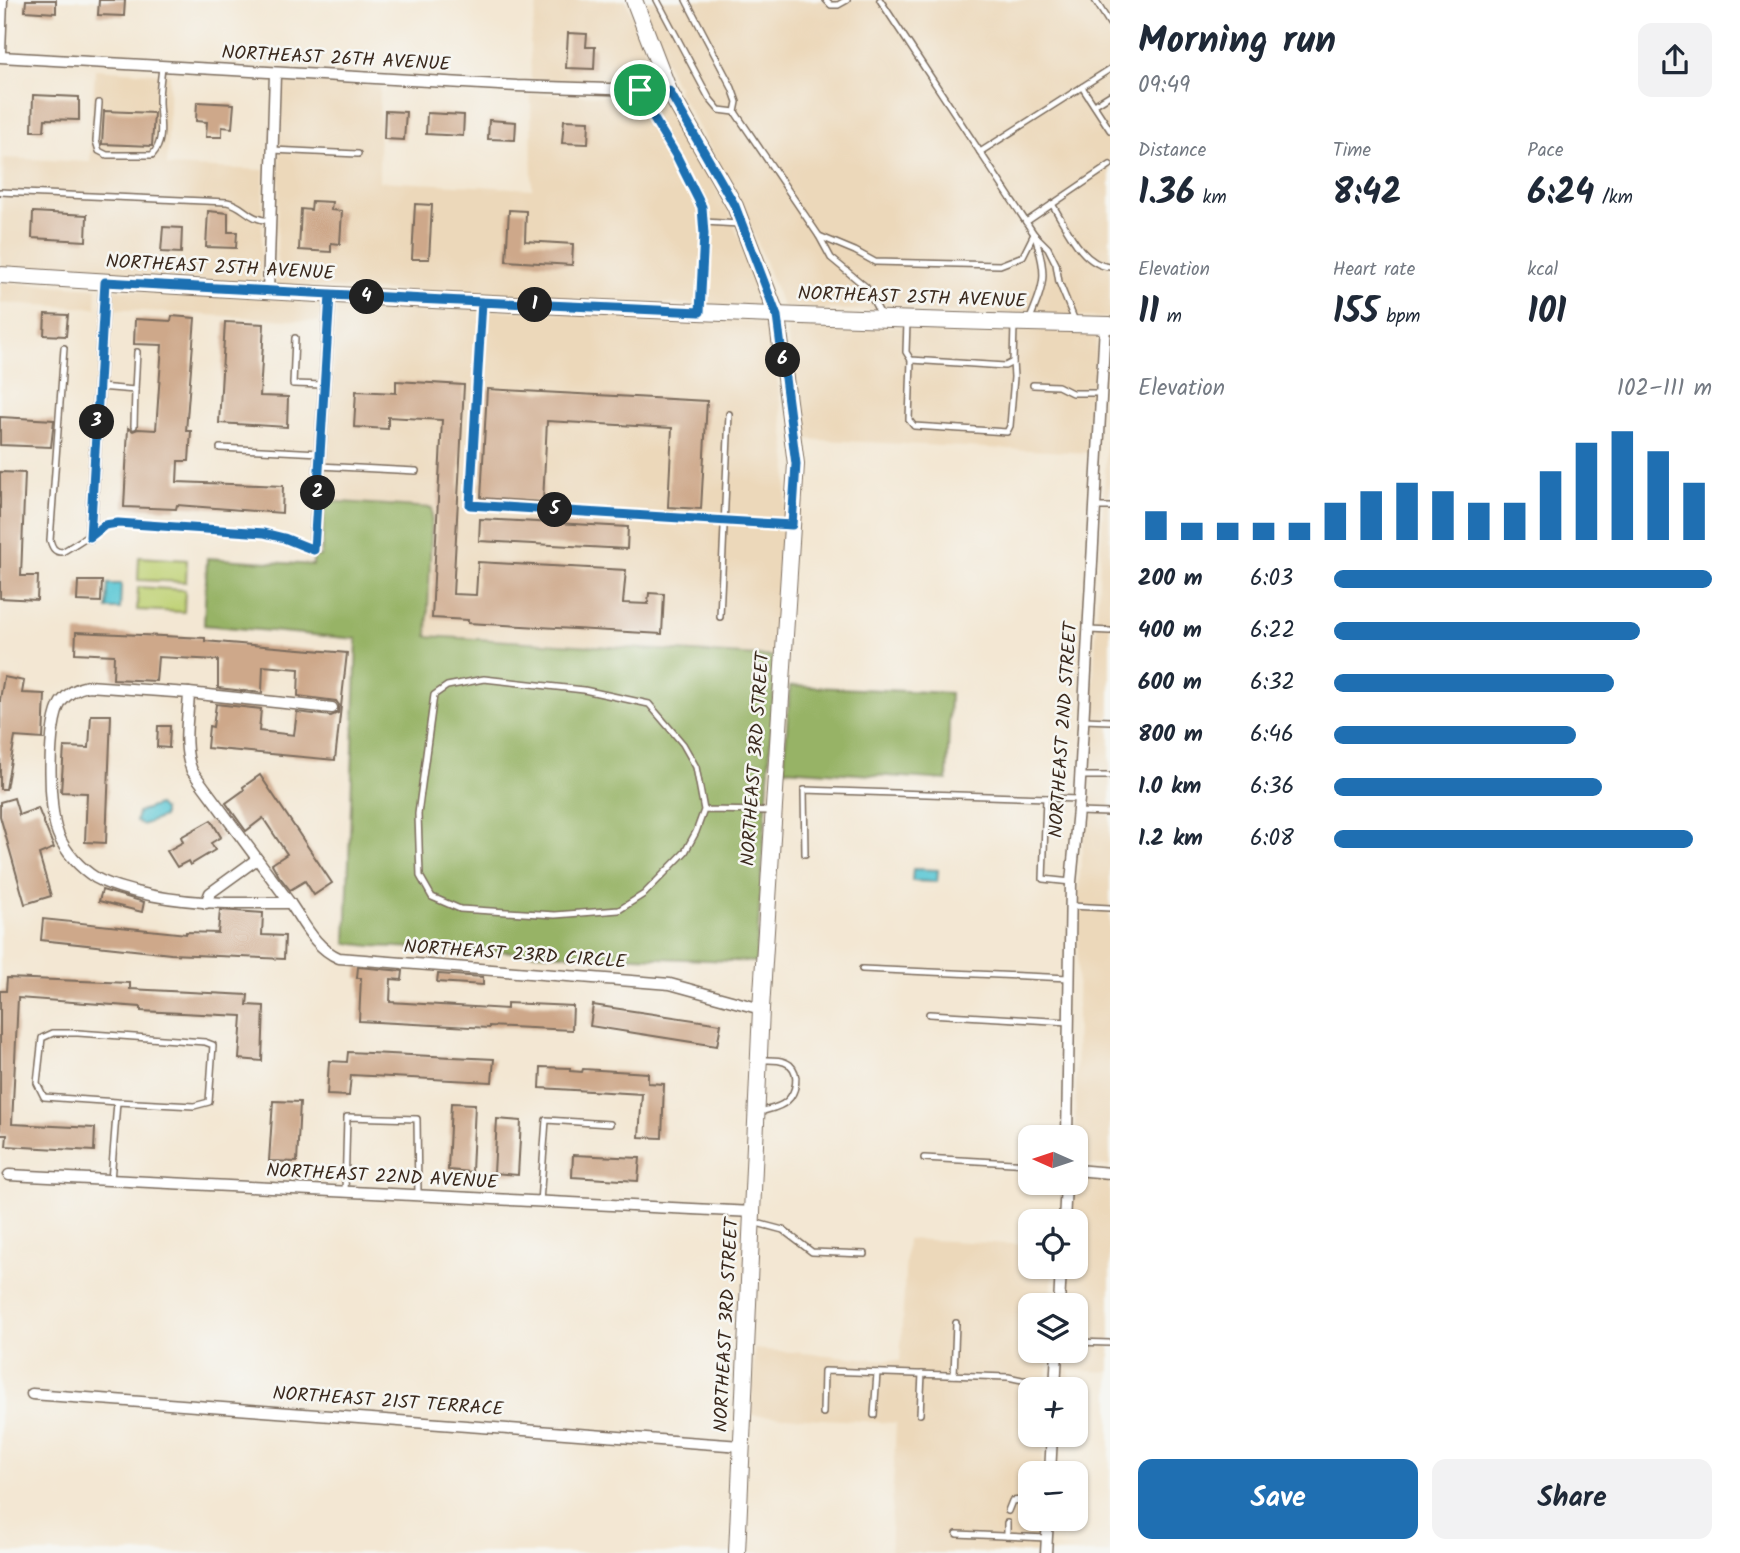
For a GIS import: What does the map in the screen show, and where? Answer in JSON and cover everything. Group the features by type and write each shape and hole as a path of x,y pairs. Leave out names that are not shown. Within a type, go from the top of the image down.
{"street":[{"path":"0,54 2,0"},
{"name":"NORTHEAST 3RD STREET","path":"634,0 669,91 735,206 777,316 796,464 761,1009 737,1553"},
{"name":"NORTHEAST 26TH AVENUE","path":"0,54 275,74 669,91"},
{"path":"268,292 275,74"},
{"name":"NORTHEAST 25TH AVENUE","path":"0,275 268,292 777,316 1107,325"},
{"path":"90,537 105,282"},
{"path":"314,550 330,295"},
{"name":"NORTHEAST 2ND STREET","path":"1067,1125 1071,882 1081,776 1107,325"},
{"path":"290,903 206,904 168,900 109,885 82,868 63,846 54,822 50,795 55,717 67,695 88,686 190,693 332,708"},
{"name":"NORTHEAST 23RD CIRCLE","path":"190,693 186,742 192,771 316,941 330,954 339,958 670,984 761,1009"},
{"path":"206,904 210,893 257,859"},
{"path":"1088,1171 1110,1172"},
{"name":"NORTHEAST 22ND AVENUE","path":"9,1175 540,1202 753,1217"},
{"name":"NORTHEAST 21ST TERRACE","path":"32,1394 741,1446"},
{"path":"1046,1553 1047,1531"}],"lane":[{"path":"657,0 709,99 719,110 735,112"},
{"path":"686,0 732,89 737,102 735,112 831,258 866,287 883,318"},
{"path":"826,0 831,5 838,5 847,0"},
{"path":"880,0 1034,234 1048,248 1076,324"},
{"path":"1095,0 1110,24"},
{"path":"99,103 96,141 99,151 107,155 152,155 160,147 159,101 162,67"},
{"path":"980,152 1110,69"},
{"path":"1083,87 1110,130"},
{"path":"640,90 645,104 677,157 702,207 704,222 700,312"},
{"path":"1094,105 1110,95"},
{"path":"272,150 358,154"},
{"path":"1026,222 1110,165"},
{"path":"0,191 227,202 256,220 270,221"},
{"path":"1052,204 1086,258 1101,267 1110,267"},
{"path":"704,222 742,224"},
{"path":"819,236 855,250 874,262 1000,265 1023,256 1034,234"},
{"path":"907,319 906,352 911,360 909,420 914,426 1007,432 1010,426 1013,362 1021,323 1041,294 1045,276 1034,234"},
{"path":"482,302 470,505 792,525"},
{"path":"295,338 293,383 324,385"},
{"path":"64,348 50,540 57,552 90,537 105,525 118,523 264,533 314,550"},
{"path":"134,426 136,352"},
{"path":"911,360 1005,366 1013,362"},
{"path":"1033,384 1058,386 1072,393 1101,393"},
{"path":"99,387 135,390"},
{"path":"720,617 729,414"},
{"path":"219,448 320,453"},
{"path":"319,466 415,471"},
{"path":"1095,506 1110,507"},
{"path":"1088,629 1110,631"},
{"path":"484,679 584,690 649,704 683,744 696,767 704,810 685,852 644,894 619,910 555,915 460,909 432,897 420,876 418,814 434,695 447,687 484,679"},
{"path":"1084,720 1110,721"},
{"path":"1081,776 1110,776"},
{"path":"805,854 804,790 1079,799"},
{"path":"1046,798 1043,879 1071,882"},
{"path":"704,810 774,811"},
{"path":"1078,812 1110,813"},
{"path":"1071,906 1110,908"},
{"path":"862,969 1069,978"},
{"path":"929,1014 1069,1022"},
{"path":"53,1033 78,1033 205,1042 213,1045 209,1102 194,1106 117,1102 44,1097 37,1083 42,1038 53,1033"},
{"path":"757,1112 785,1103 796,1085 791,1066 780,1060 759,1060"},
{"path":"111,1181 117,1102"},
{"path":"345,1193 347,1117 417,1119 418,1196"},
{"path":"540,1202 546,1120 610,1124"},
{"path":"924,1158 1018,1163"},
{"path":"753,1217 783,1230 812,1252 865,1255"},
{"path":"954,1375 956,1323"},
{"path":"1088,1342 1110,1343"},
{"path":"823,1413 824,1371 1018,1379"},
{"path":"874,1415 877,1373"},
{"path":"920,1414 922,1374"},
{"path":"1008,1511 1012,1502 1018,1501"},
{"path":"1007,1523 1007,1536"},
{"path":"957,1534 1047,1538"}],"shaded area":[{"path":"538,0 626,0 658,84 531,80 530,42"},
{"path":"642,0 1110,0 1110,318 783,308 742,203 677,90 678,85 675,84 650,25"},
{"path":"95,69 170,74 167,166 264,170 260,284 0,268 4,158 90,162"},
{"path":"282,81 380,86 379,181 532,189 531,94 665,98 728,209 766,308 276,285"},
{"path":"0,282 97,288 96,308 0,303"},
{"path":"113,289 322,302 320,322 111,309"},
{"path":"337,303 770,322 788,464 776,657 426,636 431,508 325,501"},
{"path":"786,323 1097,332 1090,453 801,439"},
{"path":"1110,376 1110,1166 1088,1165 1088,1125 1075,1125 1079,883 1087,799"},
{"path":"1088,1178 1110,1180 1110,1372 1070,1370 1070,1377 1063,1377 1063,1363 1088,1363 1088,1293 1068,1293 1068,1279 1088,1279 1088,1209 1072,1209 1072,1195 1088,1195"},
{"path":"907,1239 1018,1244 1018,1279 1052,1279 1052,1293 1018,1293 1018,1363 1048,1363 1048,1377 1018,1377 1018,1447 1043,1447 1043,1461 1018,1461 1018,1531 1039,1531 1038,1553 890,1553 896,1423 751,1415 754,1349 900,1361"}],"green space":[{"path":"325,501 432,508 427,636 776,657 756,962 346,943 357,639 204,625 207,558 313,565 313,556 321,556"},
{"path":"139,557 187,560 186,582 138,580"},
{"path":"138,587 185,590 184,612 137,610"},
{"path":"790,686 950,693 947,780 784,769"}],"water":[{"path":"108,584 121,584 120,609 107,609"},
{"path":"158,805 163,810 163,817 142,825 136,821 138,812"},
{"path":"913,869 938,870 937,882 912,881"}],"building":[{"path":"26,0 56,0 56,13 25,11"},
{"path":"99,0 125,0 124,16 98,15"},
{"path":"568,33 587,34 586,47 595,47 594,69 566,68"},
{"path":"33,95 79,97 79,120 45,119 44,131 32,131"},
{"path":"197,102 234,104 232,128 222,127 222,137 206,137 207,122 196,121"},
{"path":"104,111 154,113 152,146 102,144"},
{"path":"385,111 406,112 404,140 384,139"},
{"path":"427,113 464,115 463,136 426,134"},
{"path":"489,120 516,122 515,140 488,139"},
{"path":"564,120 589,121 588,144 562,143"},
{"path":"312,201 332,202 331,210 342,211 340,244 331,243 331,252 299,250 301,209 311,210"},
{"path":"415,204 432,205 429,259 412,259"},
{"path":"509,210 526,211 525,241 573,244 572,265 506,261"},
{"path":"208,211 228,213 228,232 237,232 236,248 206,247"},
{"path":"33,212 87,215 86,241 32,238"},
{"path":"163,227 182,228 181,253 161,252"},
{"path":"45,314 68,315 66,336 44,335"},
{"path":"172,316 195,318 186,431 191,431 189,461 178,461 177,482 283,486 282,513 177,505 176,509 124,507 128,428 133,431 156,430 162,345 134,344 135,319 171,321"},
{"path":"225,322 264,324 260,396 288,397 287,427 219,423"},
{"path":"396,381 464,385 453,594 476,595 478,562 626,570 623,603 648,604 649,593 664,594 662,634 468,623 468,620 432,618 442,420 388,417 388,429 354,427 356,391 396,393"},
{"path":"487,389 707,401 701,509 668,507 672,428 547,421 543,502 481,498"},
{"path":"0,417 54,420 51,447 0,445"},
{"path":"0,472 25,473 21,576 38,576 37,600 0,598"},
{"path":"480,519 628,527 627,549 479,541"},
{"path":"78,581 102,581 101,602 77,601"},
{"path":"76,632 205,638 205,641 347,653 335,760 207,748 209,726 213,727 216,704 261,709 259,731 294,735 297,712 331,716 338,713 339,705 336,701 298,696 299,669 263,666 262,693 218,688 218,660 158,657 156,681 113,679 114,655 75,653"},
{"path":"4,677 24,681 22,693 45,694 43,739 15,737 6,789 0,789 0,699"},
{"path":"91,715 111,715 106,843 85,842 87,793 61,792 64,747 89,748"},
{"path":"158,726 170,726 169,748 157,747"},
{"path":"260,775 332,883 314,895 305,881 290,890 279,876 272,864 287,854 263,818 246,831 226,803"},
{"path":"14,798 19,815 38,808 54,848 39,854 51,896 25,904 0,816 0,802"},
{"path":"211,820 221,837 211,843 215,850 190,865 188,861 177,867 167,851 183,842 181,837"},
{"path":"102,890 144,902 142,912 99,901"},
{"path":"220,910 263,913 262,935 285,936 284,959 171,954 41,940 43,919 186,934 218,933"},
{"path":"358,967 403,971 402,980 391,979 390,1002 507,1009 507,1003 573,1006 572,1030 359,1021 361,978 357,978"},
{"path":"438,974 483,977 483,985 437,982"},
{"path":"7,978 130,983 130,989 248,995 247,1005 264,1006 262,1061 239,1059 242,1016 141,1011 141,1007 18,998 12,1124 95,1128 94,1151 6,1146 7,1135 0,1135 0,991 6,991"},
{"path":"593,1005 721,1024 717,1046 590,1026"},
{"path":"348,1052 494,1059 492,1082 351,1075 349,1096 327,1095 329,1061 347,1062"},
{"path":"541,1067 570,1068 570,1071 582,1072 583,1069 648,1073 648,1083 664,1084 662,1138 639,1137 642,1094 540,1088"},
{"path":"273,1101 300,1102 297,1162 269,1161"},
{"path":"451,1103 475,1104 472,1172 448,1170"},
{"path":"497,1119 521,1121 518,1175 494,1173"},
{"path":"573,1155 640,1158 638,1181 572,1177"}],"route":[{"path":"640,90 645,104 677,157 702,207 704,234 700,312 330,295 314,550 264,533 118,523 105,525 90,537 105,282 330,295 482,302 470,505 792,525 796,464 777,316 735,206 669,91 640,90"}]}
